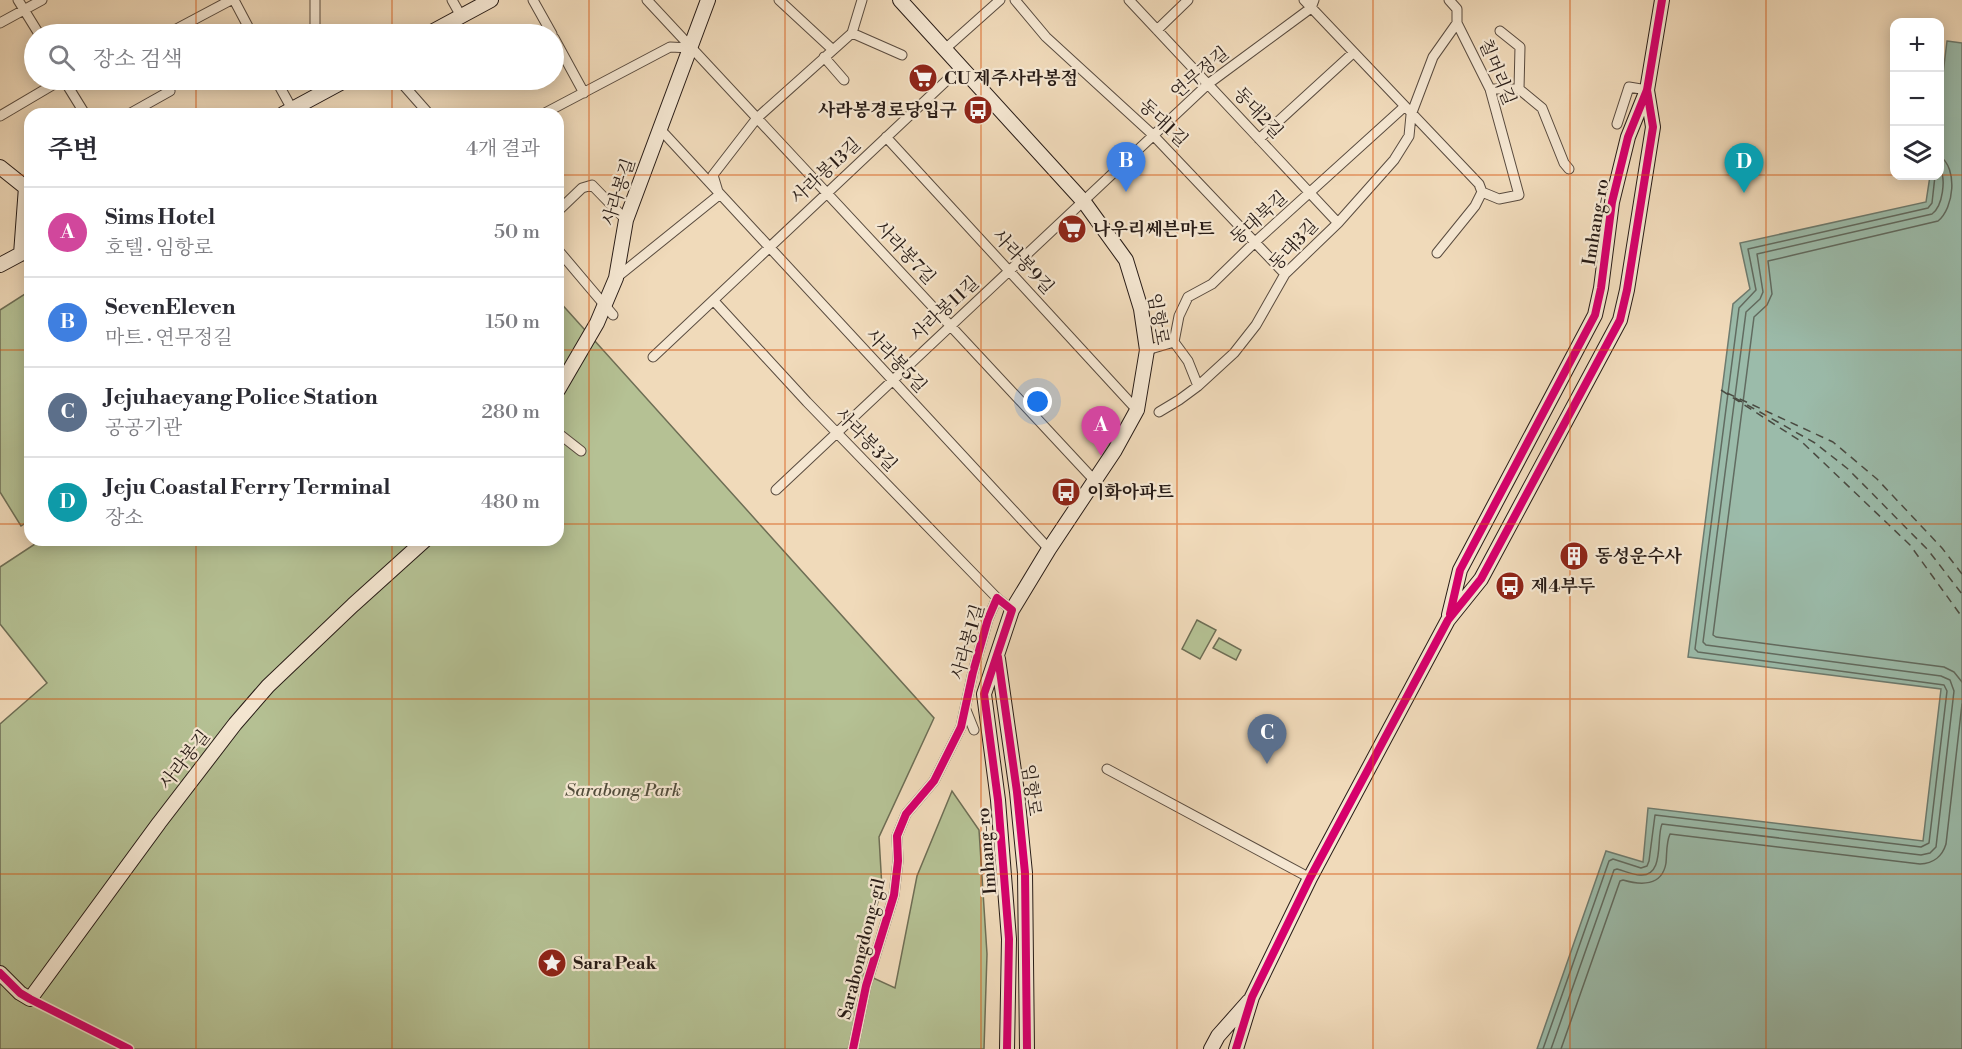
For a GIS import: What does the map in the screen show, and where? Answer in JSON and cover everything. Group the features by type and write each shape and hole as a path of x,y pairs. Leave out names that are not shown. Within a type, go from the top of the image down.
{"main road":[{"path":"447,24 491,0"},
{"name":"사라봉길","path":"564,381 609,310 626,220 708,0"},
{"name":"임항로","path":"900,0 1084,202 1126,260 1141,309 1147,350 1137,410 1115,450 1049,549 1012,610 997,654 1017,792 1025,873 1027,1049"},
{"path":"1236,1049 1252,997 1310,878 1448,620 1481,579 1620,320 1627,290 1653,127 1647,90 1662,0"},
{"path":"295,108 327,90"},
{"name":"Imhang-ro","path":"1448,620 1460,570 1595,315 1601,288 1612,202 1628,137 1647,90"},
{"path":"0,167 24,186"},
{"path":"0,265 24,252"},
{"name":"사라봉길","path":"0,973 20,993 30,999 235,724 268,686 418,546"},
{"name":"Imhang-ro","path":"997,654 984,694 998,800 1009,939 1007,1049"},
{"path":"1211,1049 1218,1036 1252,997"}],"street":[{"path":"18,0 33,24"},
{"path":"0,22 42,0"},
{"path":"186,24 232,0 246,24"},
{"path":"315,0 315,24"},
{"path":"452,0 462,16"},
{"path":"532,0 546,24"},
{"name":"사라봉7길","path":"647,0 1095,481"},
{"path":"779,0 833,50"},
{"path":"616,278 719,195 713,174 757,118 852,33 862,0"},
{"path":"945,49 1000,0"},
{"name":"동대1길","path":"1015,0 1046,37 1153,135 1285,274"},
{"name":"동대2길","path":"1129,0 1338,223"},
{"path":"1157,30 1188,0"},
{"path":"1304,0 1312,4 1353,53 1479,184 1482,192 1475,206 1437,253"},
{"name":"칠머리길","path":"1449,0 1457,9 1457,23 1490,89 1519,195 1499,199 1482,192"},
{"name":"연무정길","path":"1084,202 1208,84 1312,4"},
{"name":"동대3길","path":"1159,412 1198,386 1234,353 1256,325 1285,274 1338,223 1394,159 1409,136 1411,115 1433,57 1457,23"},
{"path":"1500,31 1520,47 1520,89"},
{"path":"852,33 902,55"},
{"path":"555,108 670,47 691,48"},
{"path":"1259,139 1353,53"},
{"path":"564,56 584,93"},
{"path":"824,57 844,80"},
{"name":"사라봉13길","path":"653,357 961,67"},
{"path":"1617,124 1629,87 1647,90"},
{"path":"1490,89 1520,89 1542,108 1564,163 1569,169"},
{"path":"0,116 50,90"},
{"path":"70,90 81,108"},
{"path":"140,108 170,90"},
{"path":"280,90 286,108"},
{"path":"408,90 424,108"},
{"name":"동대북길","path":"1174,342 1179,316 1188,297 1212,284 1404,107"},
{"name":"사라봉5길","path":"660,129 1049,549"},
{"name":"사라봉9길","path":"886,137 1137,410"},
{"path":"564,205 582,188 592,185 626,220"},
{"name":"사라봉11길","path":"776,490 1084,202"},
{"path":"564,257 609,310"},
{"name":"사라봉3길","path":"714,301 837,433 997,598 1012,610"},
{"path":"1147,350 1174,342 1188,361 1198,386"},
{"path":"564,438 581,451"},
{"name":"사라봉1길","path":"969,695 987,619 997,598"},
{"name":"Sarabongdong-gil","path":"853,1049 867,986 894,895 898,861 897,836 906,814 934,782 962,727 969,695"},
{"path":"966,710 974,730"},
{"path":"1107,769 1310,878"}],"green space":[{"path":"24,295 24,524 21,526 0,492 0,310"},
{"name":"Sarabong Park","path":"564,307 934,718 879,837 882,888 858,971 895,988 917,876 952,791 979,830 987,954 984,1049 0,1049 0,724 47,683 0,624 0,567 32,546 564,546"},
{"path":"1197,620 1216,630 1200,659 1182,649"},
{"path":"1219,638 1241,650 1236,660 1213,648"}],"water":[{"path":"1947,41 1962,43 1962,1049 1537,1049 1606,851 1643,862 1648,808 1923,841 1941,689 1688,657 1733,304 1750,289 1740,243 1926,202 1929,180 1944,180 1944,65"}],"ferry route":[{"path":"1721,390 1802,442 1910,545 1962,617"},
{"path":"1727,393 1833,442 1877,479 1942,548 1962,574"},
{"path":"1735,398 1815,443 1848,469 1928,550 1962,594"}],"cycle path":[{"path":"1450,614 1460,570 1595,315 1601,288 1612,202 1628,137 1647,90 1662,0"},
{"path":"1236,1049 1252,997 1310,878 1448,620 1481,579 1620,320 1627,290 1653,127 1647,90"},
{"path":"853,1049 866,986 894,895 898,861 897,836 906,814 934,781 961,727 973,672 988,619 997,598 1012,610 984,694 998,800 1009,939 1007,1049"},
{"path":"998,657 1017,792 1025,873 1027,1049"},
{"path":"0,973 20,993 30,999 129,1049"}],"place":[{"name":"CU 제주사라봉점","path":"923,78"},
{"name":"사라봉경로당입구","path":"978,110"},
{"name":"SevenEleven","path":"1126,192"},
{"name":"Jeju Coastal Ferry Terminal","path":"1744,193"},
{"name":"나우리쎄븐마트","path":"1072,229"},
{"name":"Sims Hotel","path":"1101,456"},
{"name":"이화아파트","path":"1066,492"},
{"name":"동성운수사","path":"1574,556"},
{"name":"제4부두","path":"1510,586"},
{"name":"Jejuhaeyang Police Station","path":"1267,764"},
{"name":"Sara Peak","path":"552,963"}]}
